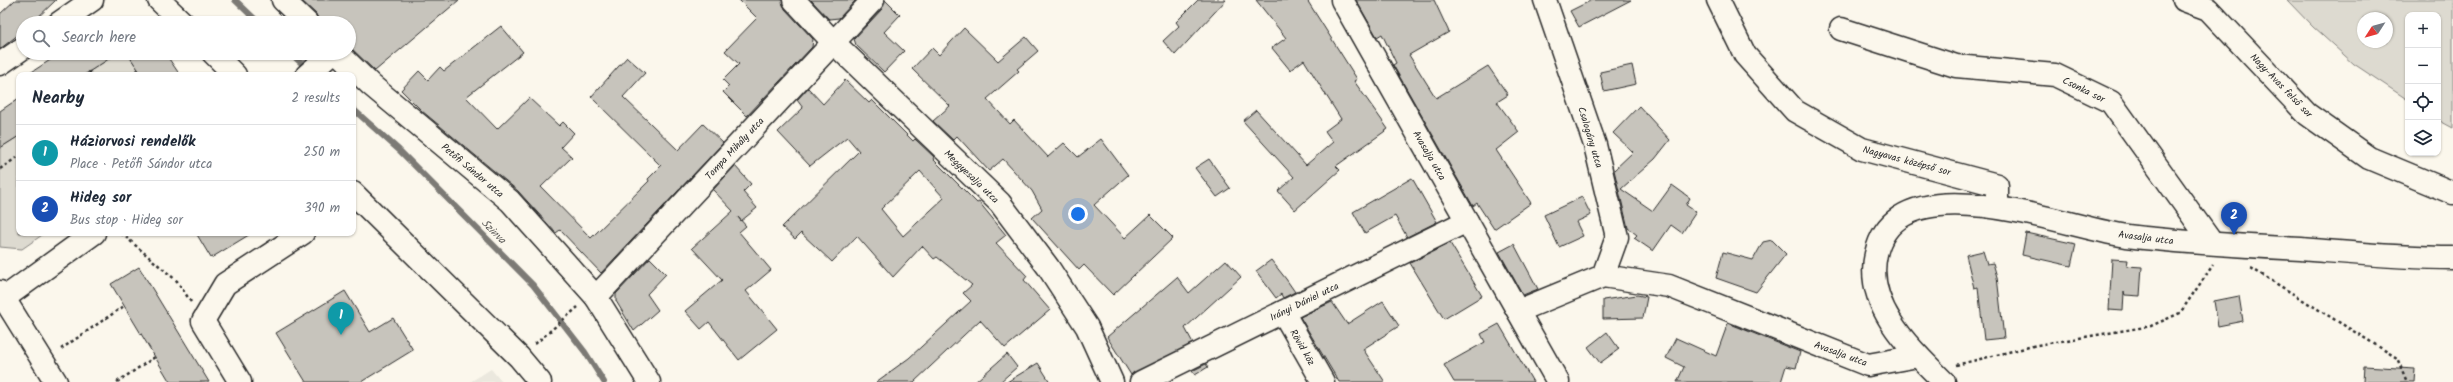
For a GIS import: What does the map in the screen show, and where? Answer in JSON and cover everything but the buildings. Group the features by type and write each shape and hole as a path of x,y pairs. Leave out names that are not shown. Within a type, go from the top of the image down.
{"street":[{"path":"69,16 92,0"},
{"path":"159,0 175,16"},
{"path":"283,0 300,16"},
{"name":"Meggyesalja utca","path":"794,0 833,42 1000,203 1048,267 1087,327 1112,382"},
{"name":"Tompa Mihály utca","path":"587,302 873,0"},
{"name":"Avasalja utca","path":"1342,0 1558,382"},
{"name":"Csalogány utca","path":"1545,0 1596,145 1617,237 1603,276"},
{"name":"Nagyavas középső sor","path":"1718,0 1745,55 1795,111 1862,149 1997,184 1997,207"},
{"name":"Nagy-Avas felső sor","path":"2184,0 2208,9 2307,114 2369,158 2453,193"},
{"name":"Csonka sor","path":"1841,29 1956,66 2055,75 2111,102 2213,253"},
{"path":"0,64 16,53"},
{"path":"220,60 232,72"},
{"path":"310,72 324,60"},
{"name":"Petőfi Sándor utca","path":"345,60 371,85 510,201 649,382"},
{"path":"356,199 519,357 540,382"},
{"name":"Avasalja utca","path":"1931,370 1888,320 1875,287 1874,261 1879,240 1895,222 1914,210 1955,203 1997,207 2125,236 2213,253 2453,258"},
{"name":"Irányi Dániel utca","path":"1141,382 1467,221"},
{"path":"56,382 2,297 90,236"},
{"path":"240,382 203,321 225,284 298,236"},
{"path":"1518,311 1603,276"},
{"name":"Avasalja utca","path":"1603,276 1669,286 1868,365 1931,370"},
{"name":"Rövid köz","path":"1283,312 1323,382"}],"path":[{"path":"0,169 16,158"},
{"path":"124,236 177,281 203,321"},
{"path":"1931,370 2037,345 2152,326 2180,313 2213,253"},
{"path":"2245,264 2397,358 2407,382"},
{"path":"519,357 587,302"},
{"path":"61,349 124,306"},
{"path":"117,382 155,357"}],"shaded area":[{"path":"2287,0 2453,0 2453,128 2441,122 2441,12 2405,12 2405,98 2354,64 2313,27"},
{"path":"107,60 132,60 140,72 89,72"},
{"path":"16,138 16,236 41,236 22,249 0,247 0,148"},
{"path":"491,369 502,382 470,382"}],"waterway":[{"name":"Szinva","path":"235,0 252,16"},
{"name":"Szinva","path":"298,60 308,69"},
{"name":"Szinva","path":"356,112 399,150 533,285 585,352 604,382"}],"place":[{"name":"Hideg sor","path":"2234,235"},
{"name":"Háziorvosi rendelők","path":"341,335"}]}
